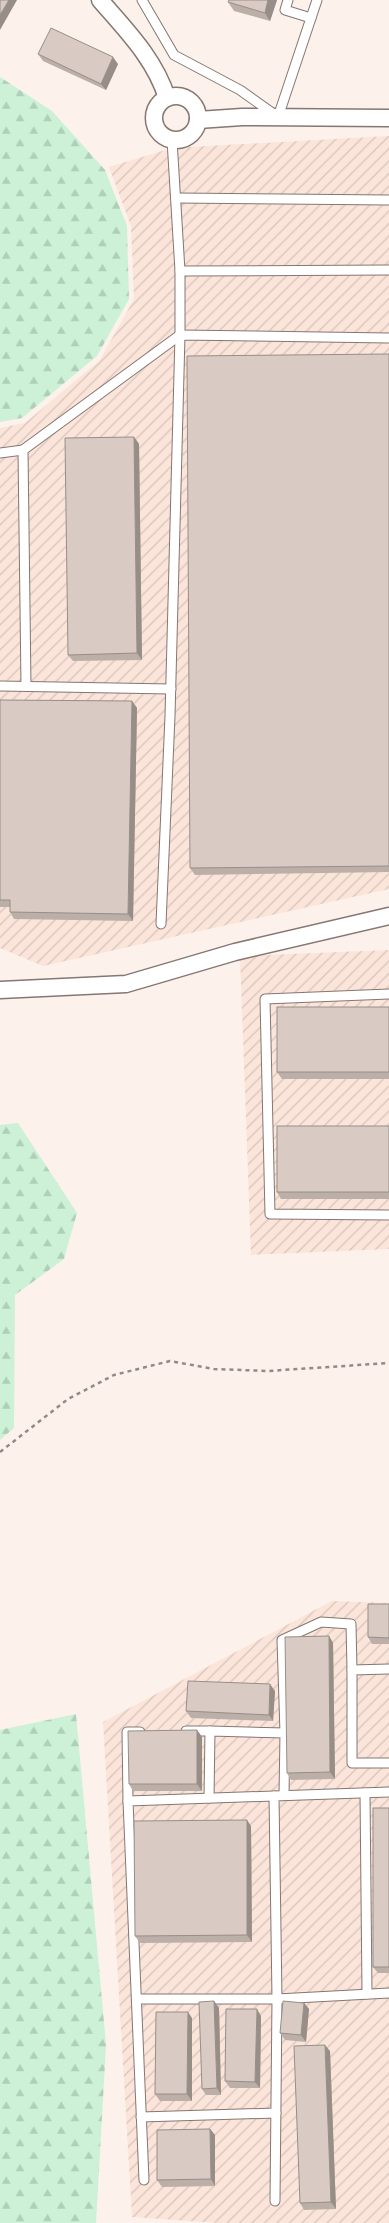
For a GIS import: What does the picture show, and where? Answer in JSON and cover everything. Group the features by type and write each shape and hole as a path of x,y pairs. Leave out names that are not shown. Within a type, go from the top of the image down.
{"street":[{"path":"100,0 139,45 161,81 166,98"},
{"path":"176,96 185,98 192,103 197,111 198,120 195,129 189,136 181,140 172,140 163,136 157,129 154,121 155,112 159,104 166,98 176,96"},
{"path":"198,120 389,118"},
{"path":"0,990 126,984 235,952 389,916"}],"lane":[{"path":"142,0 174,55 240,90 278,118 317,0"},
{"path":"288,0 284,10 311,18"},
{"path":"161,924 171,690 180,335 180,271 172,140"},
{"path":"176,198 389,200"},
{"path":"180,271 389,270"},
{"path":"0,453 23,450 180,335 389,338"},
{"path":"23,450 26,686"},
{"path":"0,686 171,690"},
{"path":"389,994 266,998 270,1214 389,1215"},
{"path":"284,1796 285,1733 282,1640 321,1622 351,1624 352,1763 389,1763"},
{"path":"352,1670 389,1669"},
{"path":"209,1798 210,1731"},
{"path":"144,2180 128,1801 127,1732 146,1732"},
{"path":"173,1732 285,1733"},
{"path":"128,1801 389,1792"},
{"path":"365,1793 367,1994"},
{"path":"274,1796 277,1999 276,2201"},
{"path":"137,1999 277,1999 389,1993"},
{"path":"141,2117 276,2113"}],"path":[{"path":"0,1452 68,1399 114,1375 170,1361 214,1369 268,1371 389,1363"}],"shaded area":[{"path":"389,136 389,889 43,966 0,948 0,428 25,423 100,360 134,299 131,226 109,167 172,148"},
{"path":"389,950 389,1249 251,1255 240,956"},
{"path":"332,1601 389,1603 389,2223 218,2223 132,2217 103,1722"}],"green space":[{"path":"0,77 52,111 105,170 127,226 129,299 97,356 22,418 0,422"},
{"path":"18,1123 77,1213 64,1259 15,1295 14,1428 0,1440 0,1125"},
{"path":"76,1714 106,2045 96,2223 0,2223 0,1730"}],"building":[{"path":"0,0 9,0 0,15"},
{"path":"229,0 268,0 265,13 228,2"},
{"path":"51,28 113,57 101,84 38,54"},
{"path":"389,354 389,866 190,868 187,356"},
{"path":"134,437 137,653 68,655 65,438"},
{"path":"0,700 132,701 128,914 10,912 10,900 0,900"},
{"path":"277,1007 389,1007 389,1072 277,1072"},
{"path":"277,1126 389,1126 389,1192 277,1192"},
{"path":"368,1604 389,1604 389,1638 368,1637"},
{"path":"329,1636 330,1772 287,1773 285,1637"},
{"path":"188,1681 270,1684 269,1715 186,1711"},
{"path":"197,1730 197,1784 129,1784 128,1731"},
{"path":"373,1808 389,1808 389,1967 373,1967"},
{"path":"247,1820 247,1935 135,1936 134,1821"},
{"path":"214,2001 217,2088 202,2089 199,2002"},
{"path":"283,2001 304,2003 301,2035 280,2033"},
{"path":"226,2009 257,2009 255,2082 225,2081"},
{"path":"156,2012 188,2012 187,2094 155,2094"},
{"path":"325,2045 331,2202 300,2203 294,2046"},
{"path":"210,2129 211,2179 157,2180 157,2130"}]}
